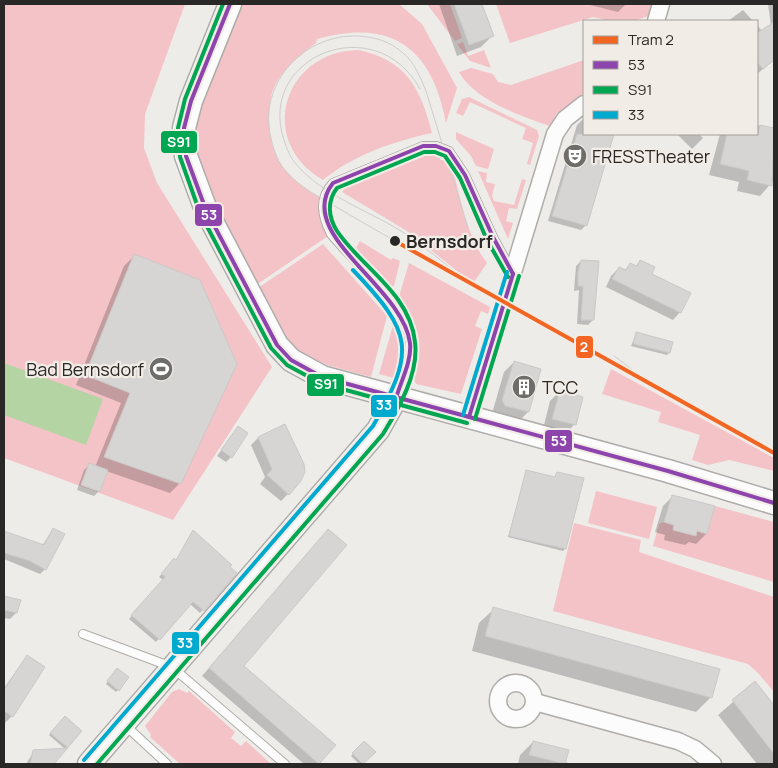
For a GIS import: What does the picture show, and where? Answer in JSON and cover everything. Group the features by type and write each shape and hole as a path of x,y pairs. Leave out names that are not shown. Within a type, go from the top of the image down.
{"street":[{"path":"230,4 191,101 184,128 186,156 198,191 277,345 291,360 322,377 659,469 774,504"},
{"path":"656,20 661,4"},
{"path":"469,418 555,134 565,119 583,105"},
{"path":"89,764 378,430 396,398"},
{"path":"535,702 678,741 695,749 713,764"}],"lane":[{"path":"396,398 409,354 410,341 405,325 393,305 331,234 324,221 322,207 327,189 333,183 423,146 444,148 459,162 493,237 513,274"},
{"path":"83,634 172,667 285,764"},
{"path":"124,725 167,764"}],"shaded area":[{"path":"4,4 185,4 145,114 144,148 157,183 272,367 173,520 4,458"},
{"path":"230,4 399,4 422,24 457,88 446,123 440,97 430,75 419,58 404,45 387,37 367,33 344,34 317,39 316,43 292,63 274,86 269,107 270,132 277,157 283,167 300,184 323,199 331,234 249,290 198,191 191,101"},
{"path":"427,4 450,4 462,38 455,41"},
{"path":"496,4 652,4 651,15 637,20 606,20 593,17 510,43"},
{"path":"463,42 468,56 484,50 491,68 470,61 457,44"},
{"path":"358,50 388,61 408,78 422,102 432,133 404,140 361,156 347,163 323,180 302,164 290,144 285,123 287,101 296,82 311,66 332,55"},
{"path":"583,60 583,94 557,113 550,126 512,112 487,99 475,91 459,72 471,68 493,74 498,82 511,85"},
{"path":"469,97 537,130 539,136 530,165 527,164 533,143 522,139 526,128 470,102 463,116 456,113 462,99"},
{"path":"456,132 494,149 488,169 476,166 471,156 456,139"},
{"path":"427,155 437,155 441,160 450,159 468,226 487,263 474,282 462,275 407,231 342,192 346,187"},
{"path":"478,171 487,173 486,182 495,184 492,196 494,201 514,205 522,179 526,180 517,209 509,208 506,221 513,223 508,239"},
{"path":"360,241 391,260 393,258 400,261 394,286 390,286 356,248"},
{"path":"323,244 387,316 371,377 327,365 292,348 255,290"},
{"path":"409,263 490,307 488,314 481,311 475,326 482,329 461,394 416,384 415,374 419,349 418,333 412,319 398,300"},
{"path":"394,322 403,342 403,356 396,377 393,378 379,374"},
{"path":"4,363 103,399 86,445 4,415"},
{"path":"611,369 774,458 774,471 729,460 708,465 692,460 700,435 658,422 661,412 602,394"},
{"path":"596,491 657,507 649,539 588,523"},
{"path":"715,506 774,522 774,582 653,546 659,524 664,522 696,536 697,531 707,534"},
{"path":"574,523 641,540 639,552 774,597 774,692 748,664 553,611"},
{"path":"179,689 187,693 189,691 235,732 231,738 241,746 246,741 271,764 180,764 150,737 151,735 145,726 172,692"}],"building":[{"path":"454,4 482,4 494,36 469,45"},
{"path":"774,22 774,60 763,69 758,63 758,32"},
{"path":"760,125 774,128 772,186 747,180 749,171 720,164 727,135 758,134"},
{"path":"577,134 614,135 587,226 552,216"},
{"name":"Bad Bernsdorf","path":"134,254 200,280 237,364 181,484 104,457 130,393 85,375"},
{"path":"581,260 599,261 594,320 581,320 583,286 578,286 578,272"},
{"path":"640,260 655,267 652,274 691,293 681,313 612,279 619,267 626,270 630,263 637,266"},
{"path":"636,332 673,342 670,353 633,344"},
{"name":"TCC","path":"514,361 541,369 529,412 505,406 502,400"},
{"name":"TCC","path":"560,390 583,397 576,425 552,419"},
{"path":"285,424 304,464 305,472 301,481 289,495 267,475 272,469 258,437"},
{"path":"238,426 248,433 232,458 221,450"},
{"path":"89,463 108,470 100,492 81,485"},
{"path":"526,470 555,477 557,472 584,478 566,549 509,536"},
{"path":"672,495 715,506 707,534 697,531 696,536 673,530 674,525 664,522"},
{"path":"53,528 65,534 46,570 30,561 4,553 4,531 44,545"},
{"path":"328,529 347,545 244,666 336,745 319,764 209,668"},
{"path":"193,530 232,565 230,567 237,573 204,611 193,602 160,640 131,615 165,577 161,574 174,558 176,560"},
{"path":"4,596 21,600 17,613 4,610"},
{"path":"493,607 720,669 712,698 485,636"},
{"path":"27,655 45,667 13,717 4,711 4,690"},
{"path":"117,668 129,677 119,691 107,681"},
{"path":"755,681 774,705 774,754 732,700"},
{"path":"65,716 82,731 68,748 50,733"},
{"path":"364,741 376,752 363,764 352,753"},
{"path":"533,741 569,750 565,764 529,755"},
{"path":"68,748 54,764 30,764 33,750"}],"tram line":[{"path":"395,241 301,185 284,169 275,153 270,134 269,114 272,96 279,79 290,64 304,52 320,43 339,37 370,37 393,45 411,61 426,91 468,228"},
{"path":"420,89 400,64 376,51 350,47 325,53 303,66 287,85 280,110 284,140 294,161 319,185 401,231 464,279"},
{"name":"2","path":"395,241 774,453"},
{"path":"614,356 656,387"}],"transit line":[{"name":"S91","path":"223,4 185,99 178,128 180,157 200,213 271,348 287,365 320,383 467,423"},
{"name":"53","path":"230,4 191,101 184,128 186,156 206,210 277,345 291,360 322,377 668,471 774,503"},
{"name":"53","path":"396,398 408,364 410,343 403,322 389,301 338,241 327,222 325,202 333,183 423,146 436,146 449,151 465,175 493,237 513,274"},
{"name":"S91","path":"97,764 383,434 406,390 411,378 415,354 415,342 411,325 404,309 394,295 347,244 334,226 330,215 330,204 337,188 424,152 435,152 445,156 460,178 487,240 508,277"},
{"name":"33","path":"84,760 373,426 396,378 401,360 402,343 397,327 387,310 353,270"},
{"name":"33","path":"463,415 507,272"},
{"name":"53","path":"469,417 513,274"},
{"name":"S91","path":"475,419 519,276"}],"place":[{"name":"FRESSTheater","path":"575,156"},
{"name":"Bernsdorf","path":"395,241"},
{"name":"Bad Bernsdorf","path":"161,369"},
{"name":"TCC","path":"524,387"}]}
